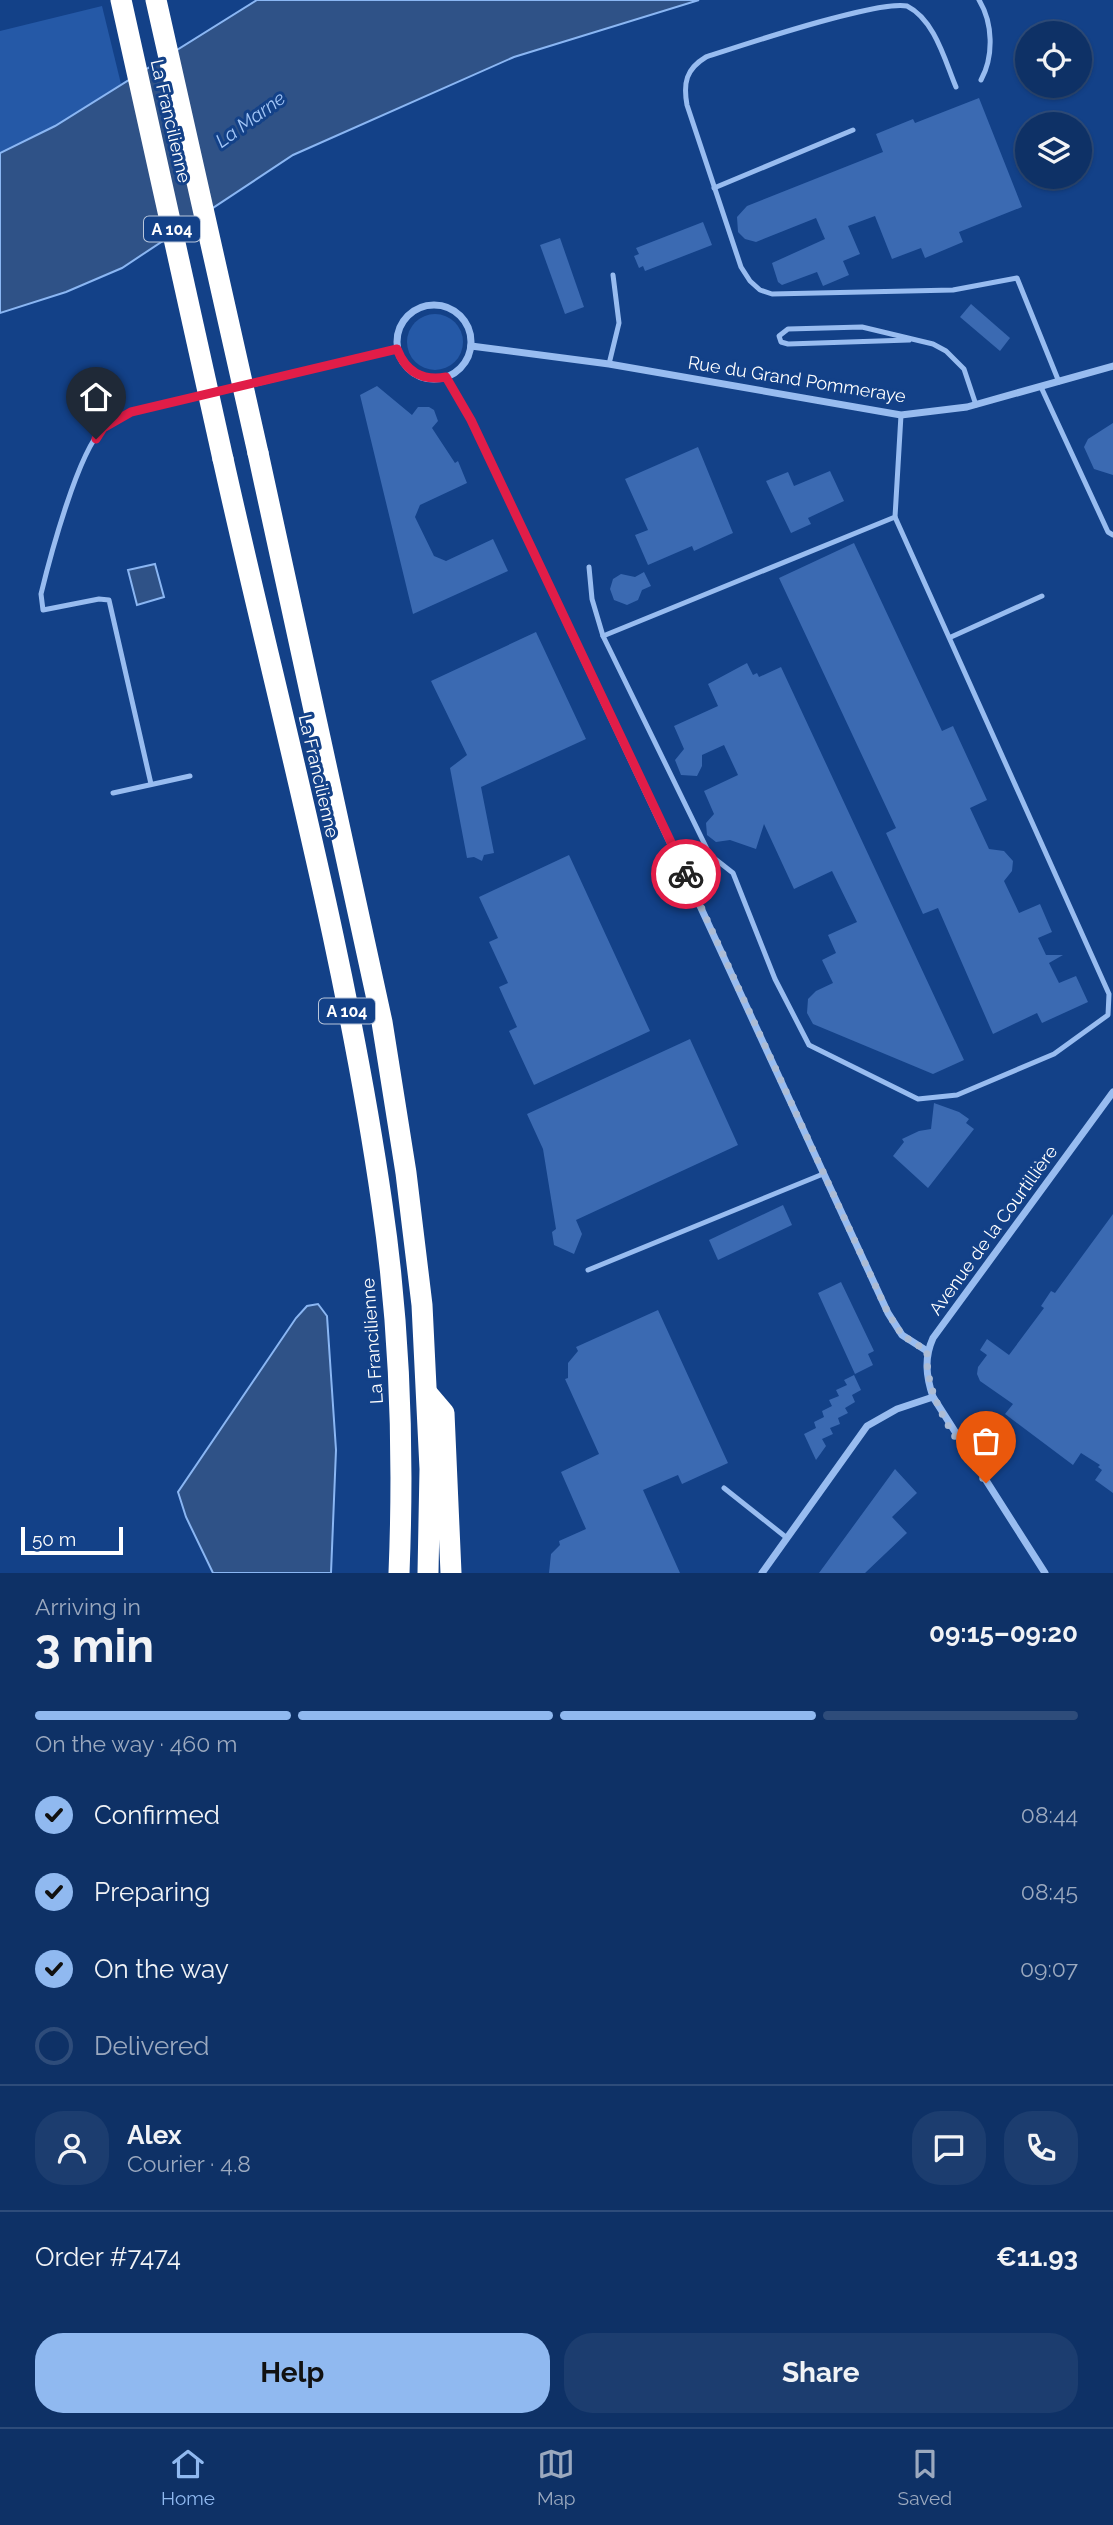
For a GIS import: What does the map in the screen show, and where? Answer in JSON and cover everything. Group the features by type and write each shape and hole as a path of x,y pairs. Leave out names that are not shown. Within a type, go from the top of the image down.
{"highway":[{"name":"La Francilienne","path":"121,0 351,1027 382,1205 400,1412 400,1573"},
{"name":"La Francilienne","path":"156,0 382,1022 422,1305 427,1393 428,1573"},
{"path":"427,1393 444,1413 451,1573"}],"street":[{"path":"432,304 456,312 470,333 471,346 463,365 446,377 421,377 402,361 397,349 401,324 409,314 432,304"},
{"name":"Rue du Grand Pommeraye","path":"471,346 609,364 901,415 976,405 1113,366"},
{"path":"446,377 500,482 891,1319 902,1335 927,1351 928,1380 933,1397 1045,1573"},
{"name":"Avenue de la Courtillière","path":"927,1351 933,1338 1113,1092"},
{"path":"762,1573 867,1426 897,1409 933,1397"}],"lane":[{"path":"890,4 899,0"},
{"path":"979,0 988,25 990,48 987,68 981,80"},
{"path":"956,87 929,26 906,5 869,4 706,57 693,64 684,89 741,267 760,290 772,294 953,290 1017,278 1059,382"},
{"path":"714,188 853,130"},
{"path":"609,364 619,323 614,275"},
{"path":"909,340 883,329 862,327 788,329 779,337 781,342 788,344 909,340 933,344 946,351 964,369 976,405"},
{"path":"152,784 109,600 99,599 43,610 41,594 50,560 85,457 103,428 131,412 397,349"},
{"path":"1041,387 1108,532 1113,535"},
{"path":"589,566 592,599 603,636 710,855 733,873 775,979 809,1045 918,1099 957,1095 1054,1054 1110,1018 1109,994 895,517 901,415"},
{"path":"603,636 895,517"},
{"path":"951,637 1042,596"},
{"path":"113,793 190,776"},
{"path":"588,1270 823,1174"},
{"path":"724,1488 787,1538"}],"shaded area":[{"path":"102,6 121,84 55,126 0,153 0,31"},
{"path":"435,314 446,316 455,322 461,331 461,353 455,362 446,368 435,370 424,368 415,362 409,353 407,342 409,331 415,322 424,316"}],"water":[{"name":"La Marne","path":"257,0 699,0 514,57 293,155 122,268 66,292 0,313 0,153 55,126"},
{"path":"155,564 164,597 137,605 128,570"},
{"path":"318,1304 327,1316 336,1450 331,1573 213,1573 186,1517 178,1492 296,1318 307,1306"}],"building":[{"path":"979,98 1022,207 959,232 963,242 925,258 921,248 892,259 875,216 848,226 860,254 843,261 849,275 823,286 817,272 782,285 778,282 772,263 825,239 816,218 756,242 745,239 738,232 737,217 747,206 883,152 876,134 913,119 915,123"},
{"path":"703,222 712,245 645,271 643,266 639,268 634,256 639,254 636,248"},
{"path":"560,238 584,307 565,314 540,245"},
{"path":"971,304 1010,338 1000,351 960,317"},
{"path":"377,386 412,415 418,407 434,410 438,421 432,428 455,463 458,461 467,483 420,505 415,517 434,556 446,561 493,539 508,571 413,614 360,395"},
{"path":"1113,423 1113,475 1094,469 1084,447 1088,439"},
{"path":"698,447 733,533 694,551 692,546 648,565 635,535 648,530 625,479"},
{"path":"830,471 844,501 808,518 811,524 791,533 766,481 788,472 794,486"},
{"path":"854,543 942,731 953,726 987,800 970,808 989,849 1004,851 1013,861 1012,871 1004,881 1019,913 1040,904 1052,932 1038,938 1046,955 1063,955 1049,963 1059,983 1076,976 1088,1002 1042,1023 1037,1013 993,1034 938,908 923,914 886,833 896,828 779,578"},
{"path":"644,572 651,586 642,590 638,600 627,605 614,600 610,589 613,579 621,574 635,577"},
{"path":"536,632 586,739 481,787 494,853 484,855 482,861 474,857 467,858 450,768 467,755 431,681"},
{"path":"747,663 753,675 757,673 759,677 781,667 964,1060 933,1074 813,1024 807,1013 808,999 816,991 833,983 822,960 836,953 828,935 857,922 832,871 794,889 764,824 756,849 730,840 716,842 707,835 706,823 714,814 704,791 738,775 724,745 702,755 702,766 697,776 681,775 675,760 684,749 674,726 718,706 708,684"},
{"path":"569,855 650,1031 534,1085 509,1031 517,1027 499,987 508,983 489,942 498,938 479,897"},
{"path":"690,1039 738,1145 576,1220 582,1234 574,1254 554,1245 552,1232 556,1229 543,1149 527,1114"},
{"path":"934,1103 959,1112 969,1119 966,1123 974,1129 928,1188 893,1156 904,1142 902,1139 931,1129"},
{"path":"783,1205 792,1225 718,1260 709,1240"},
{"path":"1113,1214 1113,1493 1095,1480 1102,1470 1098,1467 1100,1465 1081,1453 1073,1465 1005,1414 1013,1404 980,1381 977,1374 978,1367 987,1355 980,1350 987,1339 1009,1355 1044,1308 1041,1306 1051,1291 1055,1293"},
{"path":"841,1282 874,1351 868,1354 873,1365 855,1374 818,1293"},
{"path":"658,1310 728,1463 682,1484 678,1475 643,1490 680,1573 549,1573 551,1554 560,1545 559,1541 586,1529 561,1472 599,1454 565,1379 568,1378 568,1363 578,1351 576,1347"},
{"path":"854,1375 861,1390 852,1395 855,1402 845,1408 848,1413 838,1418 840,1424 830,1428 833,1434 822,1439 826,1446 816,1460 804,1434 816,1428 814,1422 824,1417 822,1411 832,1406 829,1400 839,1396 836,1390 847,1385 844,1380"},
{"path":"895,1469 917,1493 892,1517 907,1533 865,1573 819,1573"}],"way so far":[{"path":"686,874 888,1313 902,1335 927,1351 926,1367 933,1397 986,1483"}],"route":[{"path":"96,439 103,428 131,412 397,349 402,361 421,377 446,377 471,420 686,874"}]}
